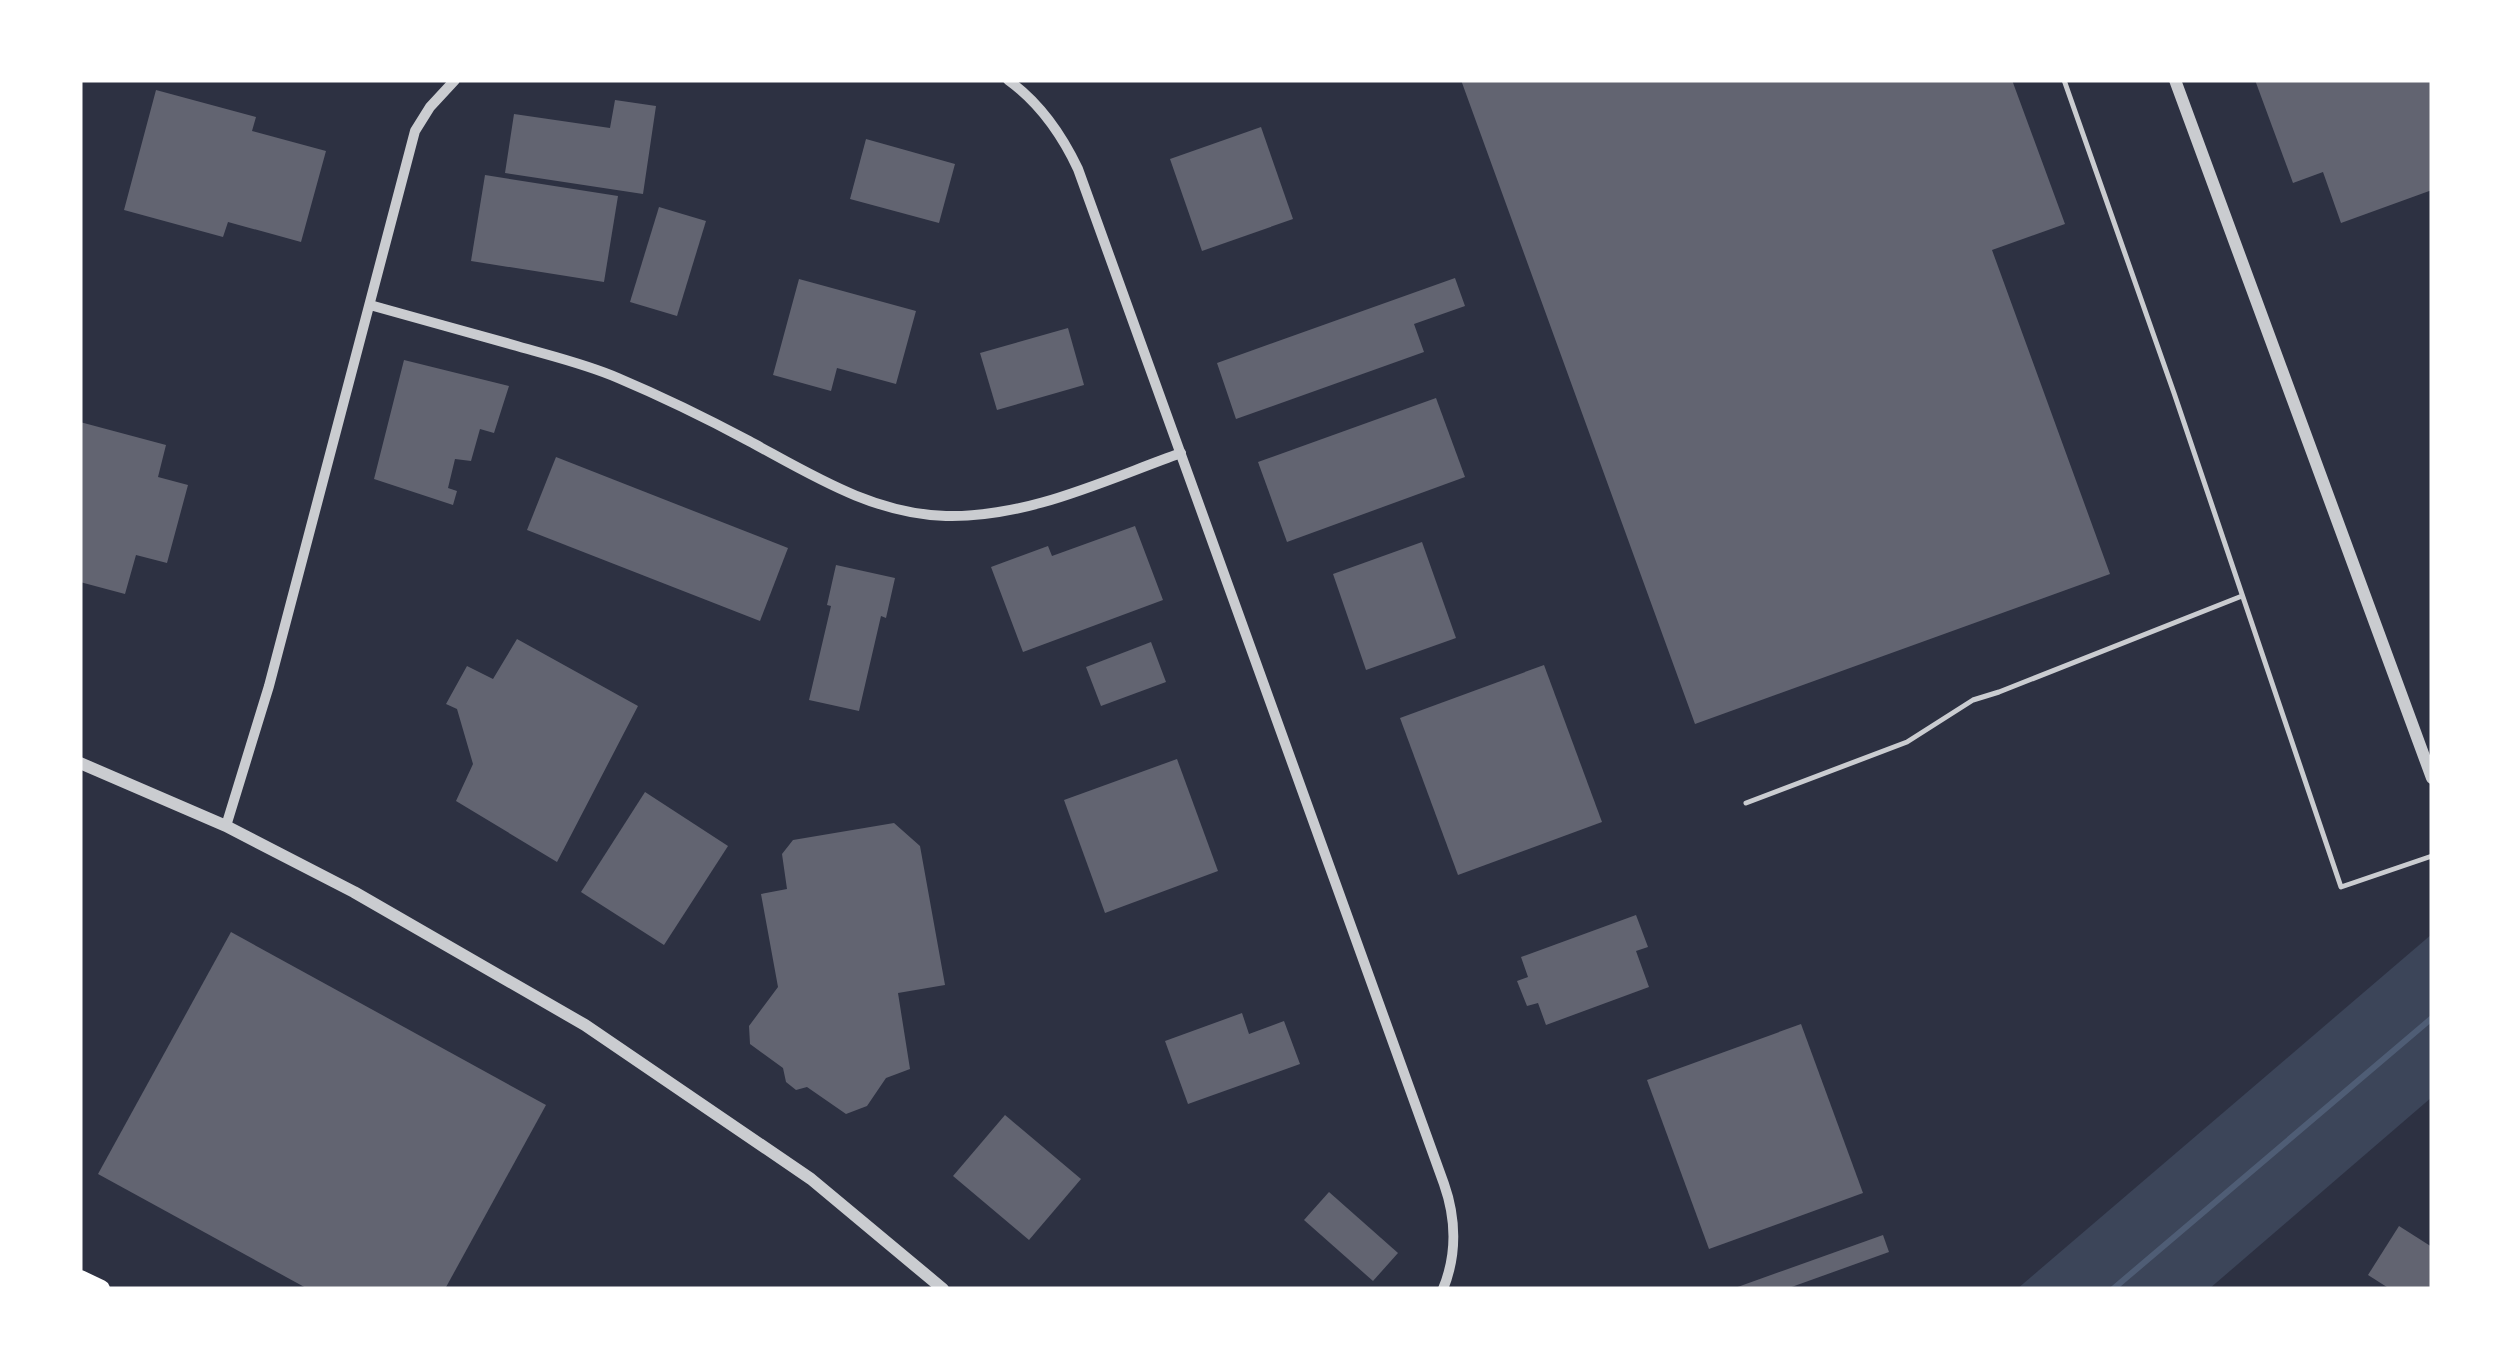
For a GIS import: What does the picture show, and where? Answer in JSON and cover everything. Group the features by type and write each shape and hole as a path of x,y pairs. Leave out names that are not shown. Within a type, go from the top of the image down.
{"highway":[{"path":"80,1279 100,1289"}],"street":[{"path":"226,826 269,686 416,130 454,80"},
{"path":"1008,80 1042,111 1078,169 1450,1202 1454,1236 1451,1270 1443,1289"},
{"path":"2175,80 2432,778"},
{"path":"370,305 612,376 692,411 848,494 912,513 989,514 1032,506 1180,453"},
{"path":"80,763 226,826 354,892 585,1026 811,1180 943,1289"}],"lane":[{"path":"2064,80 2341,887 2432,856"},
{"path":"1746,803 1907,742 1973,700 2242,596"}],"shaded area":[{"path":"2432,934 2432,1097 2209,1289 2017,1289"}],"building":[{"path":"1461,80 2012,80 2065,224 1992,250 2110,574 1695,724"},
{"path":"2255,80 2432,80 2432,190 2341,223 2323,172 2293,183"},
{"path":"156,90 256,117 252,131 326,151 301,242 228,222 223,237 124,210"},
{"path":"615,100 656,106 643,194 505,173 514,114 610,128"},
{"path":"1261,127 1293,219 1202,251 1170,159"},
{"path":"866,139 955,164 939,223 850,199"},
{"path":"485,175 618,196 604,282 471,261"},
{"path":"659,207 706,221 677,316 630,302"},
{"path":"1455,278 1465,306 1414,324 1424,352 1236,419 1217,363"},
{"path":"799,279 916,311 896,384 837,368 831,391 773,375"},
{"path":"1068,328 1084,385 997,410 980,353"},
{"path":"404,360 509,386 494,433 480,429 471,461 455,459 448,488 457,491 453,505 374,479"},
{"path":"1436,398 1465,477 1287,542 1258,462"},
{"path":"80,422 166,445 158,477 188,485 167,563 136,555 125,594 80,582"},
{"path":"556,457 788,548 760,621 527,530"},
{"path":"1135,526 1163,600 1023,652 991,567 1048,546 1052,556"},
{"path":"1422,542 1456,638 1366,670 1333,574"},
{"path":"836,565 895,578 886,618 881,616 859,711 809,700 831,606 827,605"},
{"path":"517,639 638,706 557,862 456,801 473,764 457,709 446,704 467,666 493,679"},
{"path":"1151,642 1166,682 1101,706 1086,667"},
{"path":"1544,665 1602,822 1458,875 1400,718"},
{"path":"1177,759 1218,871 1105,913 1064,800"},
{"path":"645,792 728,846 664,945 581,892"},
{"path":"894,823 920,846 945,985 898,993 910,1069 886,1078 867,1106 846,1114 807,1087 796,1090 786,1082 783,1068 750,1044 749,1026 778,987 761,894 787,889 782,854 793,840"},
{"path":"1636,915 1648,947 1636,951 1649,987 1546,1025 1538,1003 1527,1006 1517,981 1528,977 1521,957"},
{"path":"231,932 546,1105 445,1289 308,1289 98,1174"},
{"path":"1242,1013 1249,1034 1284,1021 1300,1064 1188,1104 1165,1041"},
{"path":"1801,1024 1863,1193 1709,1249 1647,1080"},
{"path":"1005,1115 1081,1179 1029,1240 953,1176"},
{"path":"1329,1192 1398,1253 1373,1281 1304,1220"},
{"path":"2399,1226 2432,1247 2432,1289 2390,1289 2368,1275"},
{"path":"1883,1235 1889,1252 1786,1289 1732,1289"}],"waterway":[{"path":"2113,1289 2432,1018"}]}
